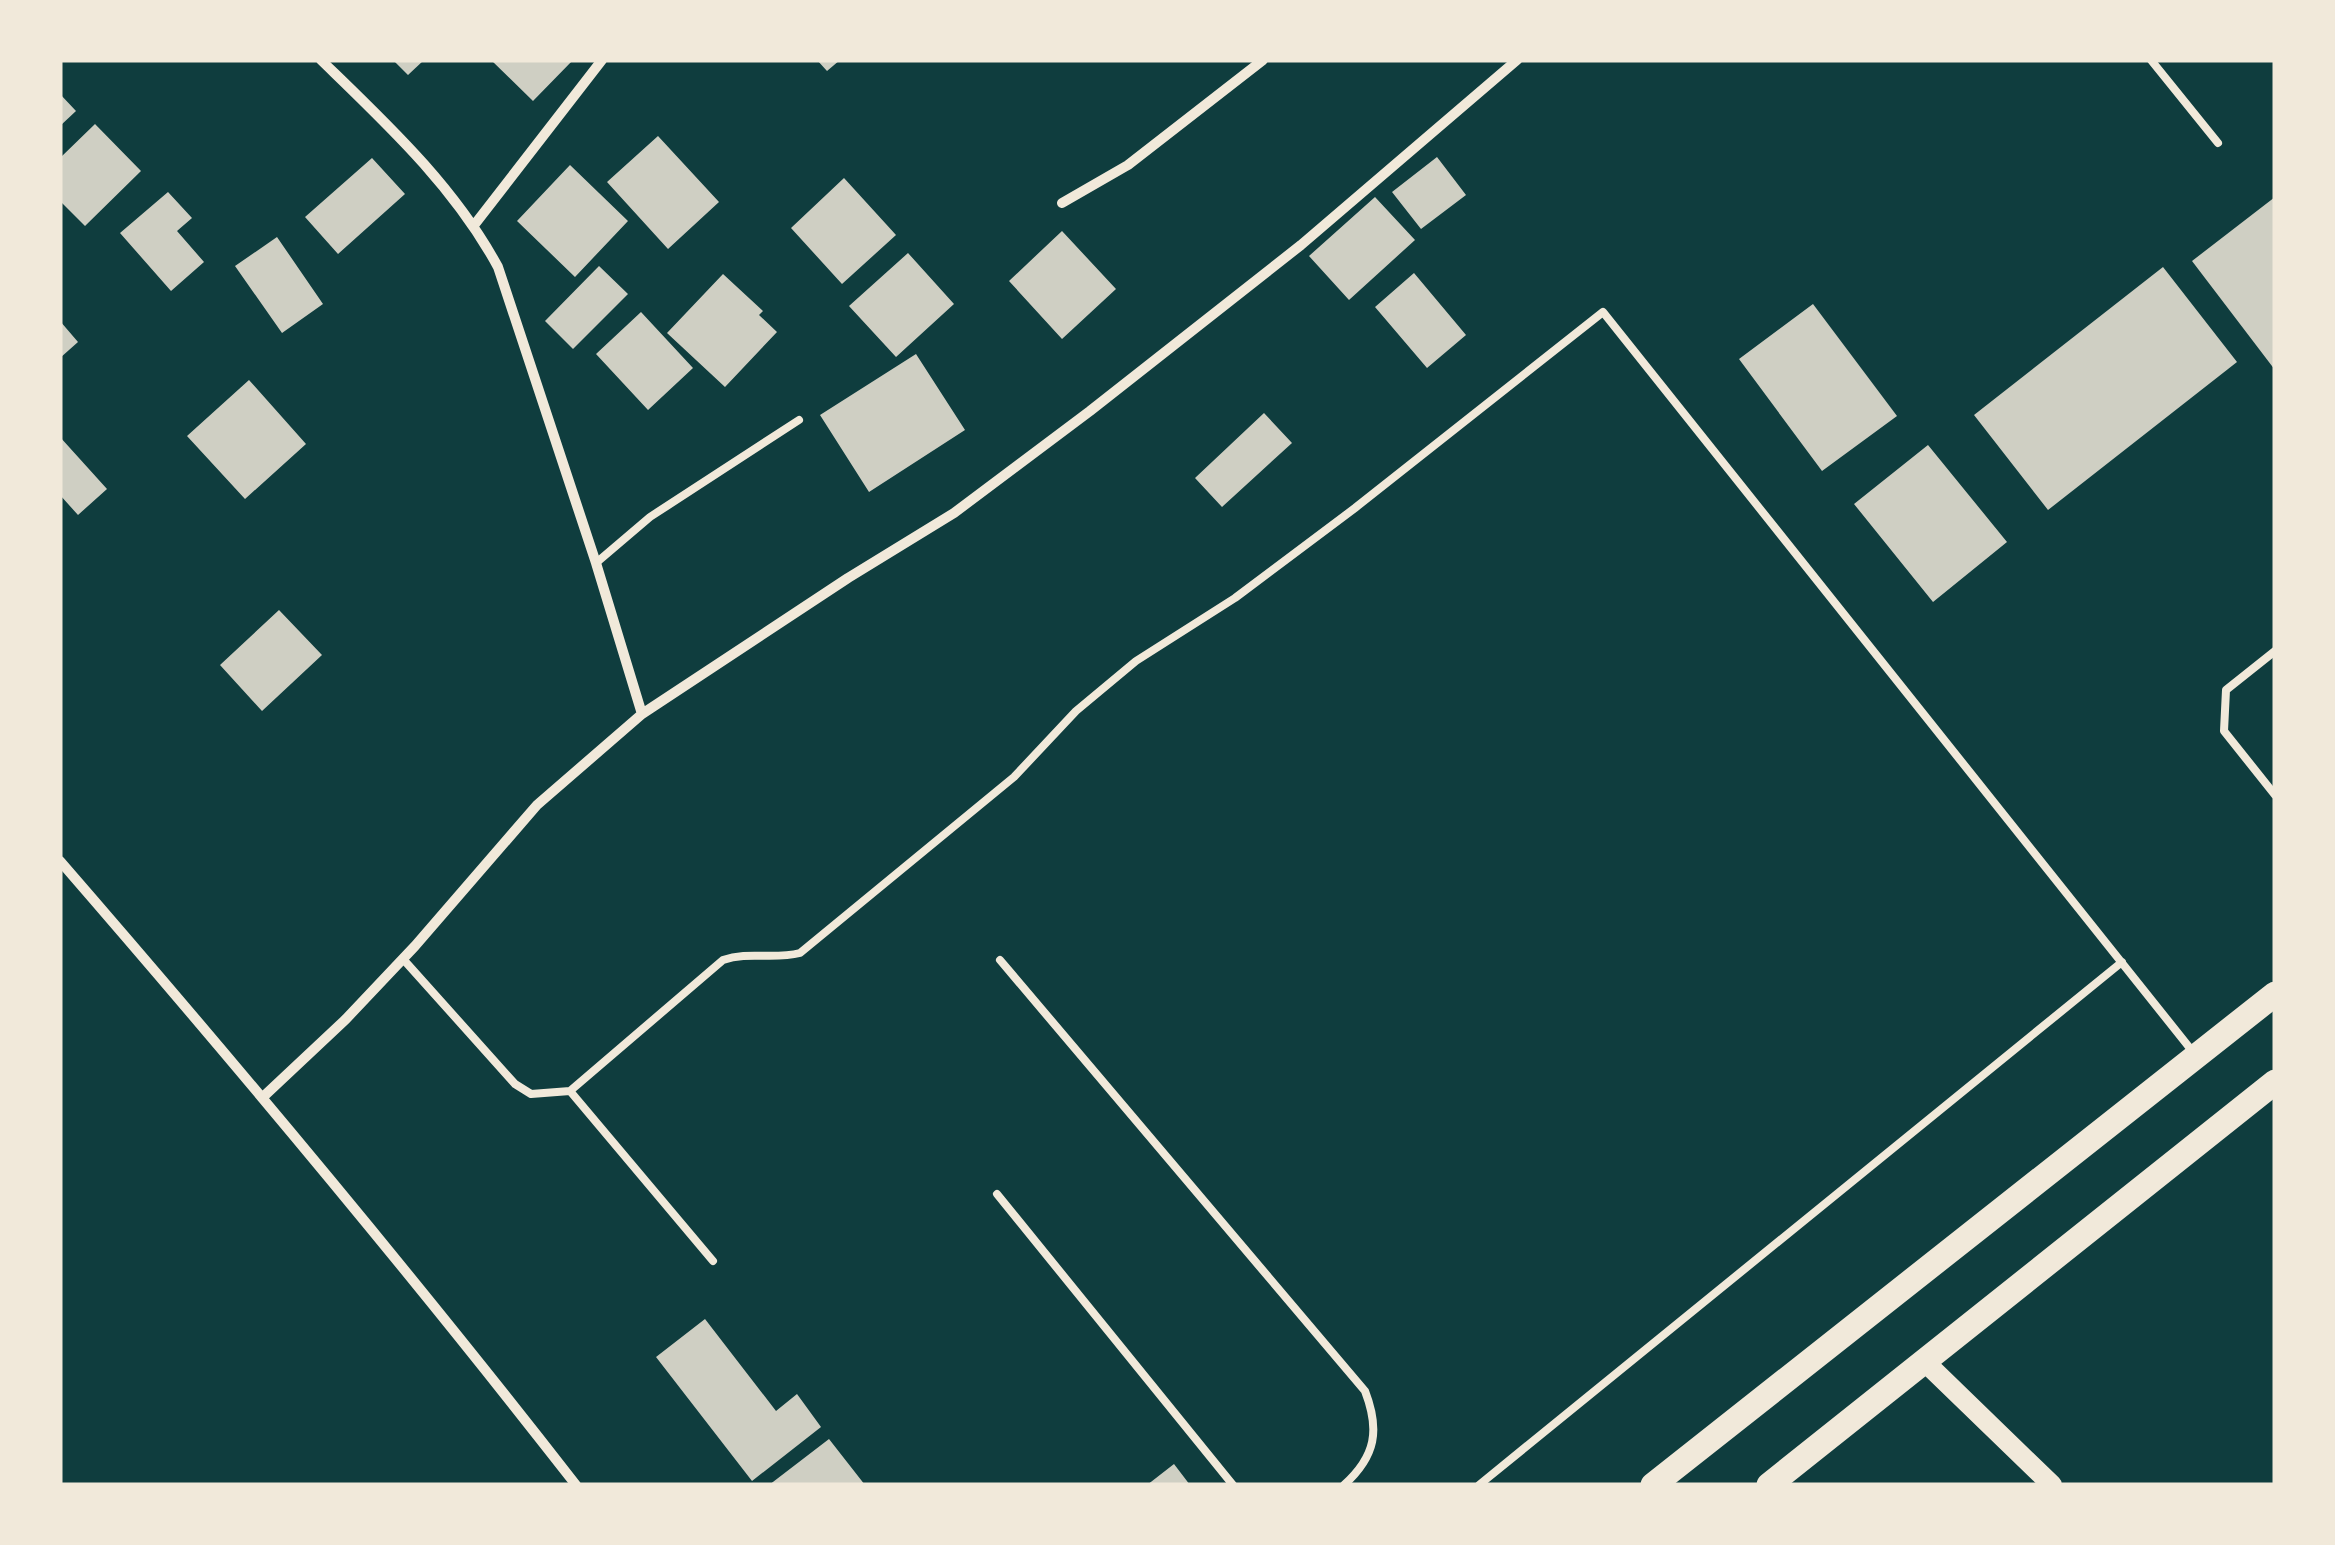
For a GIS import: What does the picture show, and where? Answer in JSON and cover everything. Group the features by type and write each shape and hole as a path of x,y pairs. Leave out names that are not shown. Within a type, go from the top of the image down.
{"main road":[{"path":"1653,1485 2275,994"},
{"path":"1769,1485 2275,1082"},
{"path":"1924,1361 2052,1485"}],"street":[{"path":"321,60 445,186 474,224 498,267 642,714"},
{"path":"474,224 602,60"},
{"path":"1062,202 1128,165 1263,60"},
{"path":"263,1097 346,1019 537,805 642,714 954,513 1060,434 1301,244 1518,60"},
{"path":"60,860 448,1321 576,1485"}],"lane":[{"path":"2151,60 2218,142"},
{"path":"402,959 516,1084 530,1094 570,1091 723,960 741,954 778,958 800,953 1014,777 1076,711 1136,661 1235,598 1310,542 1603,312 2196,1056"},
{"path":"596,562 650,517 799,420"},
{"path":"2275,650 2226,690 2224,731 2275,795"},
{"path":"1000,960 1365,1390 1374,1415 1374,1442 1360,1470 1344,1485"},
{"path":"1480,1485 2122,962"},
{"path":"570,1091 713,1261"},
{"path":"997,1194 1233,1485"}],"building":[{"path":"393,60 424,60 408,75"},
{"path":"491,60 573,60 533,101"},
{"path":"817,60 840,60 827,71"},
{"path":"60,94 76,111 60,126"},
{"path":"95,124 141,171 85,226 60,201 60,158"},
{"path":"658,136 719,202 668,249 607,182"},
{"path":"1437,157 1466,195 1421,229 1392,192"},
{"path":"372,158 405,194 338,254 305,217"},
{"path":"570,165 628,221 575,277 517,221"},
{"path":"844,178 896,235 842,284 791,228"},
{"path":"168,192 192,218 177,231 204,262 171,291 120,233"},
{"path":"1375,197 1415,240 1349,300 1309,256"},
{"path":"2275,197 2275,370 2192,261"},
{"path":"1062,231 1116,289 1062,339 1009,281"},
{"path":"277,237 323,304 282,333 235,266"},
{"path":"908,253 954,304 896,357 849,306"},
{"path":"599,266 628,294 573,349 545,321"},
{"path":"2163,267 2237,362 2048,510 1974,415"},
{"path":"1414,273 1466,335 1427,368 1375,307"},
{"path":"723,274 763,311 759,315 777,332 725,387 667,333"},
{"path":"1813,304 1897,416 1822,471 1739,359"},
{"path":"641,312 693,368 648,410 596,354"},
{"path":"60,321 78,342 60,358"},
{"path":"916,354 965,430 869,492 820,415"},
{"path":"249,380 306,444 245,499 187,436"},
{"path":"1264,413 1292,443 1222,507 1195,478"},
{"path":"60,437 107,489 78,515 60,495"},
{"path":"1928,445 2007,542 1933,602 1854,504"},
{"path":"279,610 322,655 262,711 220,665"},
{"path":"705,1319 776,1411 797,1394 821,1427 752,1481 656,1357"},
{"path":"829,1439 865,1485 769,1485"},
{"path":"1174,1464 1190,1485 1147,1485"}]}
